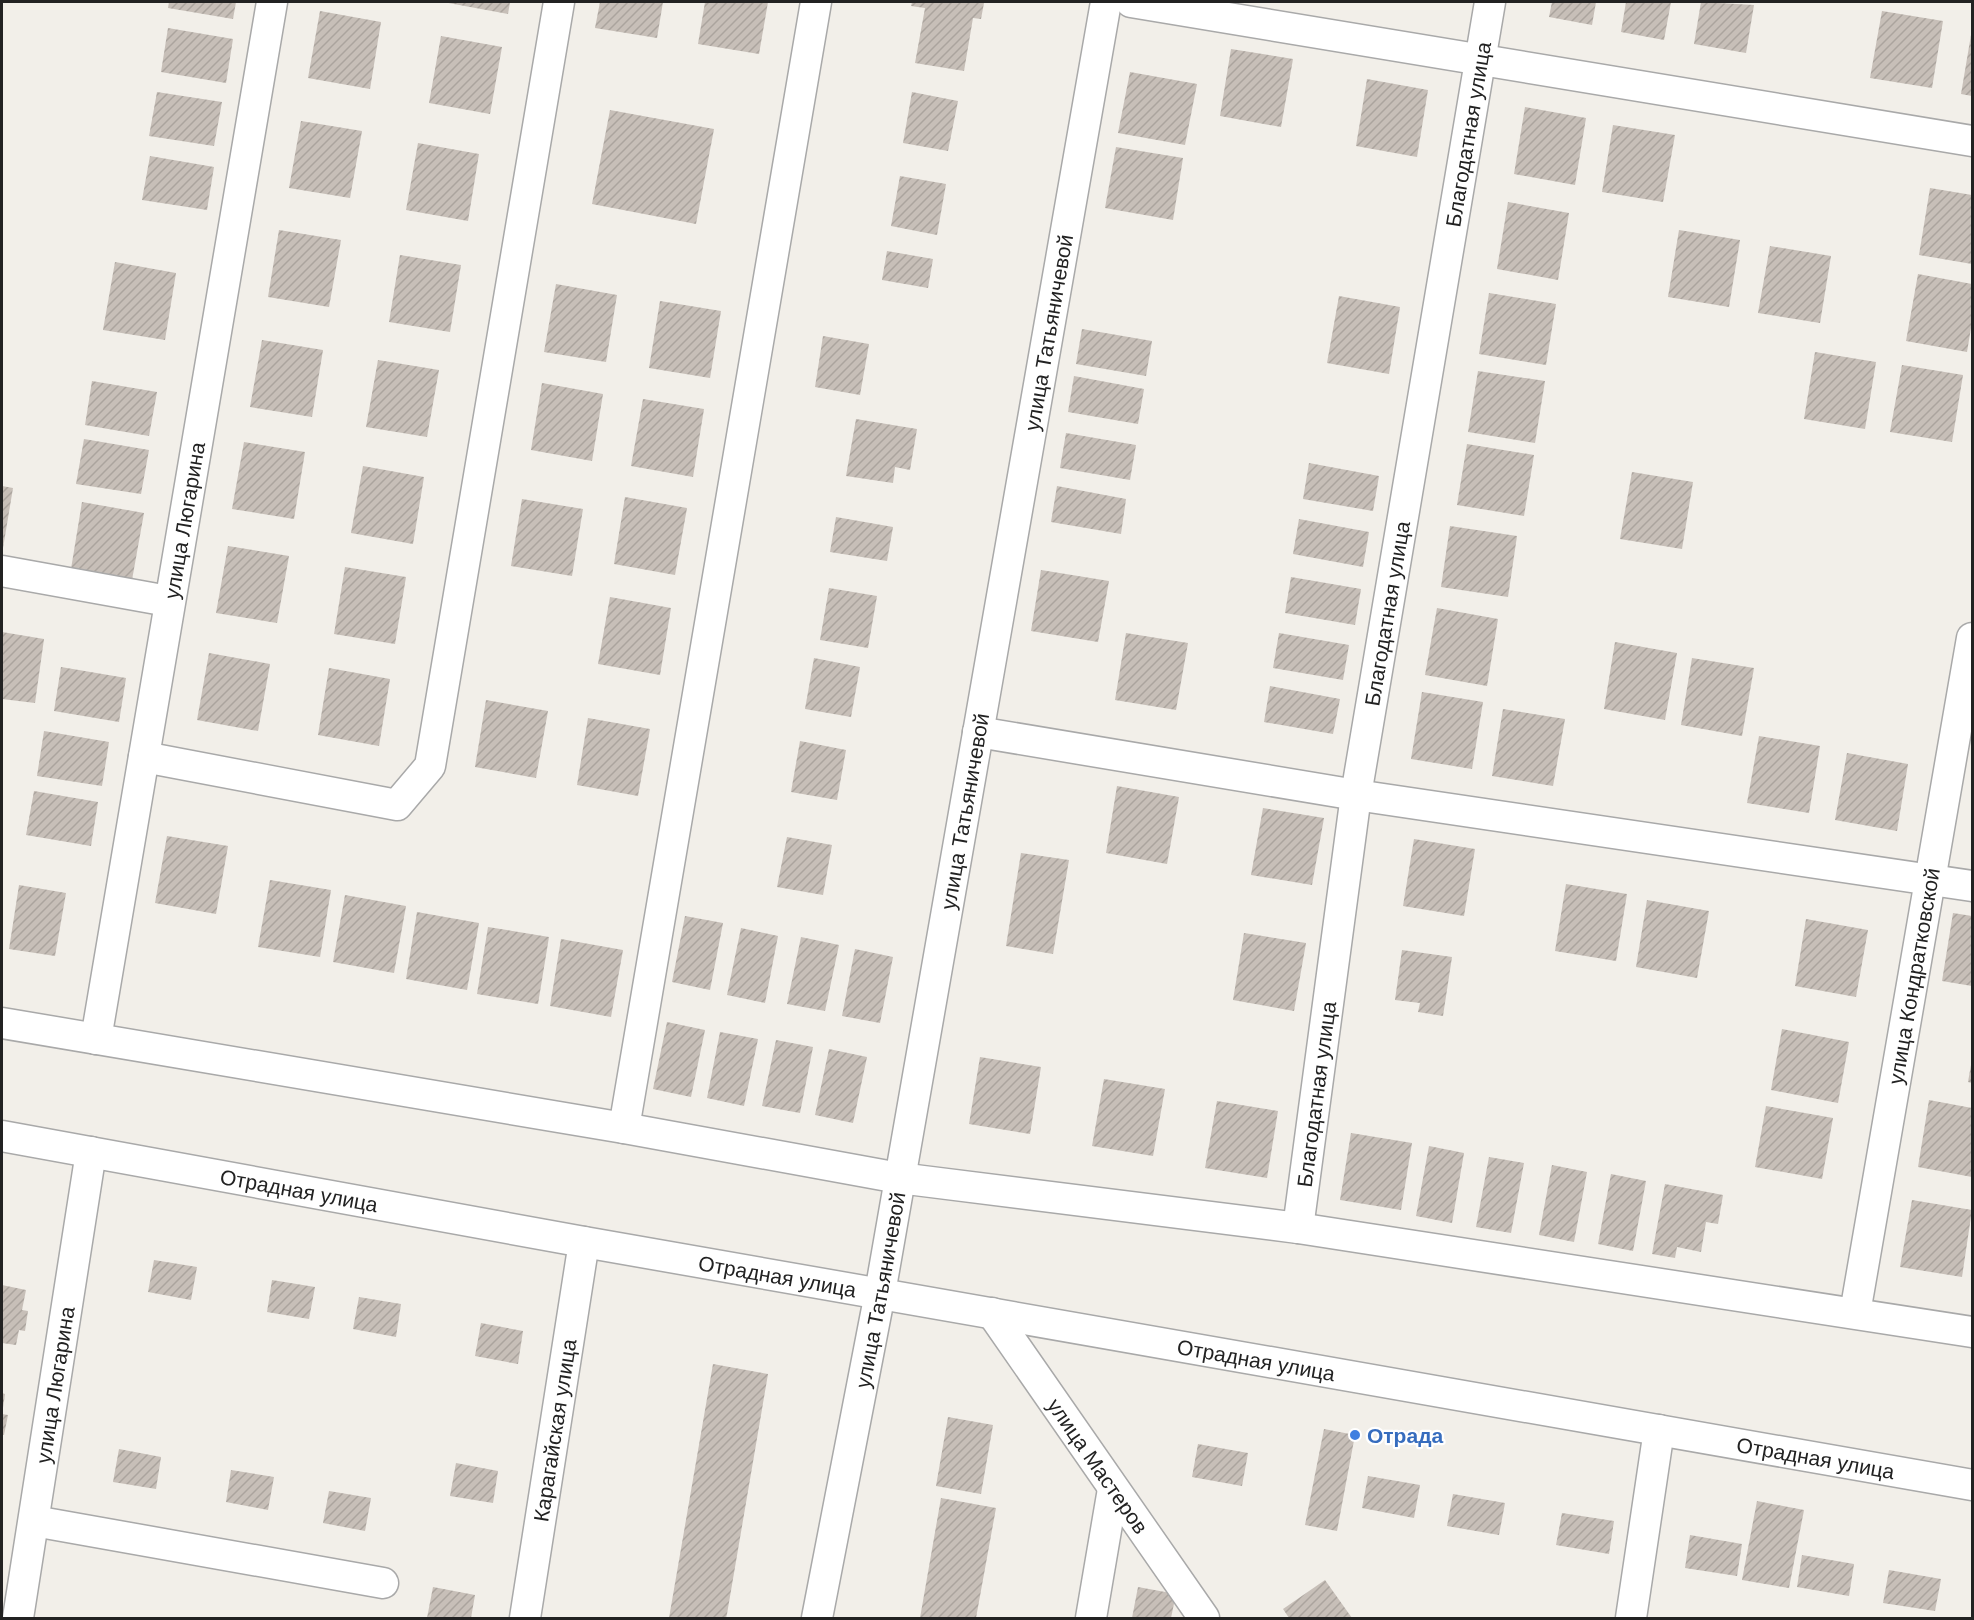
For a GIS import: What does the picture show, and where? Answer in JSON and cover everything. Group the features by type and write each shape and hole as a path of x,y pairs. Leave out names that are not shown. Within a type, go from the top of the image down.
{"street":[{"name":"улица Люгарина","path":"96,1039 168,601 272,2"},
{"path":"144,756 397,805 430,766 559,2"},
{"path":"624,1128 816,2"},
{"name":"улица Татьяничевой","path":"817,1618 880,1293 1106,2"},
{"path":"1131,2 1480,57 1972,141"},
{"name":"Благодатная улица","path":"1298,1228 1356,795 1490,2"},
{"path":"2,571 168,601"},
{"name":"улица Кондратковской","path":"1855,1313 1972,638"},
{"path":"978,732 1356,795 1931,878 1972,886"},
{"path":"2,1023 624,1128 899,1178 1298,1228 1972,1332"},
{"name":"Отрадная улица","path":"2,1136 584,1242 1972,1485"},
{"name":"улица Люгарина","path":"18,1618 91,1152"},
{"name":"Карагайская улица","path":"525,1618 584,1242"},
{"name":"улица Мастеров","path":"992,1314 1204,1618"},
{"path":"1631,1618 1659,1430"},
{"path":"1091,1618 1113,1489"},
{"path":"34,1521 383,1583"}],"building":[{"path":"169,2 236,2 233,19 168,8"},
{"path":"443,2 510,2 508,14"},
{"path":"600,2 663,2 657,38 595,28"},
{"path":"705,2 768,2 759,54 698,44"},
{"path":"912,2 984,3 981,19 973,18 964,71 915,63 925,8 911,6"},
{"path":"1552,2 1596,2 1592,25 1549,17"},
{"path":"1626,2 1671,2 1664,40 1621,32"},
{"path":"1701,2 1754,5 1746,53 1694,44"},
{"path":"320,11 381,22 370,89 308,78"},
{"path":"1882,11 1943,21 1932,88 1870,78"},
{"path":"168,28 233,39 226,83 161,72"},
{"path":"1972,35 1972,96 1961,94"},
{"path":"441,36 502,47 490,114 429,103"},
{"path":"1231,49 1293,59 1281,127 1220,116"},
{"path":"1130,72 1197,84 1185,145 1118,133"},
{"path":"1367,79 1428,90 1417,157 1356,146"},
{"path":"157,92 222,102 214,146 149,136"},
{"path":"912,92 958,101 948,151 903,143"},
{"path":"1525,107 1586,118 1575,185 1514,174"},
{"path":"610,110 714,129 696,224 592,204"},
{"path":"301,121 362,131 350,198 289,188"},
{"path":"1613,125 1675,135 1663,202 1602,192"},
{"path":"418,143 479,154 468,221 406,210"},
{"path":"1116,147 1183,158 1173,220 1105,208"},
{"path":"150,156 214,167 207,210 142,200"},
{"path":"900,176 946,184 937,235 891,226"},
{"path":"1930,188 1972,195 1972,264 1919,255"},
{"path":"1508,202 1569,213 1558,280 1497,269"},
{"path":"279,230 341,240 329,307 268,297"},
{"path":"1679,230 1740,240 1729,307 1668,297"},
{"path":"1770,246 1831,256 1820,323 1758,313"},
{"path":"887,251 933,259 928,288 882,280"},
{"path":"400,255 461,265 450,332 389,322"},
{"path":"115,262 176,273 165,340 103,330"},
{"path":"1918,274 1972,284 1972,322 1967,352 1906,341"},
{"path":"556,284 617,295 606,362 544,352"},
{"path":"1489,293 1556,304 1546,365 1479,354"},
{"path":"1339,296 1400,307 1389,374 1327,363"},
{"path":"660,301 721,311 710,378 649,368"},
{"path":"1082,329 1152,341 1146,376 1076,364"},
{"path":"823,336 869,344 860,395 815,387"},
{"path":"262,340 323,350 312,417 250,407"},
{"path":"1815,352 1876,362 1865,429 1804,419"},
{"path":"378,360 439,370 427,437 366,427"},
{"path":"1902,365 1963,375 1952,442 1890,432"},
{"path":"1478,371 1545,381 1535,443 1468,432"},
{"path":"1074,376 1144,389 1138,424 1068,412"},
{"path":"92,381 157,392 149,436 85,425"},
{"path":"542,383 603,394 592,461 531,450"},
{"path":"643,399 704,409 693,477 631,466"},
{"path":"856,419 917,429 910,470 895,467 893,483 846,476"},
{"path":"1066,433 1136,445 1130,480 1060,468"},
{"path":"84,439 149,450 141,494 76,484"},
{"path":"244,442 305,452 294,519 232,509"},
{"path":"1467,444 1534,455 1524,516 1457,505"},
{"path":"1309,463 1379,476 1373,511 1303,499"},
{"path":"363,466 424,477 413,544 351,533"},
{"path":"1632,472 1693,482 1682,549 1620,539"},
{"path":"2,486 13,488 3,548 2,548"},
{"path":"1057,486 1126,499 1121,534 1051,522"},
{"path":"625,497 687,508 675,575 614,564"},
{"path":"522,499 583,509 572,576 511,566"},
{"path":"82,502 144,513 132,580 71,569"},
{"path":"836,517 893,527 887,561 830,552"},
{"path":"1299,519 1369,532 1363,567 1293,554"},
{"path":"1450,526 1517,536 1508,597 1441,587"},
{"path":"228,546 289,556 277,623 216,613"},
{"path":"345,567 406,577 395,644 334,634"},
{"path":"1041,570 1109,581 1098,642 1031,631"},
{"path":"1291,577 1361,589 1355,625 1285,613"},
{"path":"829,588 877,596 868,648 820,640"},
{"path":"610,597 671,608 660,675 598,664"},
{"path":"1437,608 1498,619 1487,686 1425,675"},
{"path":"2,632 44,639 35,703 2,699"},
{"path":"1126,633 1188,643 1176,710 1115,700"},
{"path":"1279,633 1349,645 1343,680 1273,668"},
{"path":"1615,642 1677,653 1665,720 1604,709"},
{"path":"209,653 270,664 258,731 197,720"},
{"path":"814,658 860,667 851,717 805,709"},
{"path":"1692,658 1754,668 1742,736 1681,725"},
{"path":"61,667 126,678 119,722 54,711"},
{"path":"329,668 390,679 379,746 318,735"},
{"path":"1270,686 1340,699 1333,734 1264,722"},
{"path":"1422,692 1483,702 1472,769 1411,759"},
{"path":"486,700 548,711 536,778 475,767"},
{"path":"1503,709 1565,719 1553,786 1492,776"},
{"path":"588,718 650,729 638,796 577,785"},
{"path":"44,731 109,742 102,786 37,776"},
{"path":"1759,736 1820,746 1809,813 1747,803"},
{"path":"800,741 846,750 837,800 791,792"},
{"path":"1847,753 1908,764 1897,831 1835,820"},
{"path":"1117,786 1179,797 1167,864 1106,853"},
{"path":"34,791 98,802 91,846 26,835"},
{"path":"1263,808 1324,818 1312,885 1251,875"},
{"path":"167,836 228,846 216,914 155,903"},
{"path":"787,837 832,845 823,895 777,887"},
{"path":"1414,839 1475,849 1464,916 1403,906"},
{"path":"1021,853 1069,860 1053,954 1006,946"},
{"path":"270,880 331,890 320,957 258,947"},
{"path":"1566,884 1627,894 1616,961 1555,951"},
{"path":"19,885 66,893 55,956 9,949"},
{"path":"345,895 406,906 394,973 333,962"},
{"path":"1647,900 1709,911 1697,978 1636,967"},
{"path":"417,912 479,923 467,990 406,979"},
{"path":"1953,913 1972,916 1972,986 1942,981"},
{"path":"685,916 723,923 710,990 672,982"},
{"path":"1806,919 1868,930 1856,997 1795,986"},
{"path":"488,927 549,937 538,1004 477,994"},
{"path":"741,928 778,936 765,1003 727,995"},
{"path":"1244,933 1306,943 1294,1011 1233,1000"},
{"path":"801,937 839,945 825,1011 787,1004"},
{"path":"561,939 623,950 611,1017 550,1006"},
{"path":"855,949 893,957 880,1023 842,1016"},
{"path":"1402,950 1452,957 1443,1016 1418,1012 1420,1003 1395,1000"},
{"path":"667,1022 705,1030 691,1097 653,1089"},
{"path":"1782,1029 1849,1042 1838,1103 1771,1090"},
{"path":"720,1032 758,1039 744,1106 707,1098"},
{"path":"776,1040 813,1047 800,1113 762,1106"},
{"path":"829,1049 867,1057 853,1123 815,1115"},
{"path":"980,1057 1041,1067 1030,1134 969,1124"},
{"path":"1972,1065 1972,1083 1968,1082"},
{"path":"1104,1079 1165,1089 1153,1156 1092,1146"},
{"path":"1929,1100 1972,1108 1972,1177 1918,1167"},
{"path":"1217,1101 1278,1111 1267,1178 1205,1168"},
{"path":"1766,1106 1833,1118 1822,1179 1755,1167"},
{"path":"1351,1133 1412,1143 1401,1210 1340,1200"},
{"path":"1429,1146 1464,1153 1452,1223 1416,1216"},
{"path":"1489,1157 1524,1163 1511,1233 1476,1227"},
{"path":"1552,1165 1587,1172 1574,1242 1539,1235"},
{"path":"1611,1174 1646,1181 1633,1251 1598,1244"},
{"path":"1665,1184 1723,1195 1718,1224 1706,1222 1701,1252 1677,1247 1675,1258 1652,1254"},
{"path":"1912,1200 1972,1210 1962,1277 1900,1267"},
{"path":"154,1260 197,1267 191,1300 148,1292"},
{"path":"272,1280 315,1287 309,1319 267,1312"},
{"path":"2,1285 26,1290 22,1310 28,1311 25,1331 19,1330 16,1345 2,1343"},
{"path":"359,1297 401,1304 396,1337 353,1329"},
{"path":"481,1323 523,1331 518,1364 475,1356"},
{"path":"713,1364 768,1374 727,1614 726,1618 669,1618"},
{"path":"2,1393 5,1394 3,1408 2,1408"},
{"path":"2,1414 8,1415 4,1435 2,1435"},
{"path":"948,1417 993,1425 981,1494 936,1486"},
{"path":"1324,1429 1355,1435 1337,1531 1305,1525"},
{"path":"1198,1444 1248,1453 1242,1486 1192,1477"},
{"path":"119,1449 161,1457 156,1489 113,1482"},
{"path":"456,1463 498,1471 493,1503 450,1496"},
{"path":"231,1470 274,1477 268,1510 226,1502"},
{"path":"1368,1476 1420,1485 1414,1518 1362,1508"},
{"path":"329,1491 371,1498 365,1531 323,1523"},
{"path":"1453,1494 1505,1503 1499,1535 1447,1526"},
{"path":"941,1498 996,1508 976,1618 920,1618"},
{"path":"1757,1501 1804,1510 1789,1588 1742,1580"},
{"path":"1562,1513 1614,1521 1609,1554 1556,1545"},
{"path":"1690,1535 1742,1544 1737,1576 1685,1568"},
{"path":"1802,1555 1854,1564 1849,1596 1797,1587"},
{"path":"1889,1570 1941,1579 1935,1611 1883,1603"},
{"path":"1325,1580 1352,1618 1289,1618 1283,1609"},
{"path":"433,1587 475,1595 471,1618 427,1618"},
{"path":"1138,1587 1176,1594 1171,1618 1132,1618"}],"place":[{"name":"Отрада","path":"1355,1435"}]}
